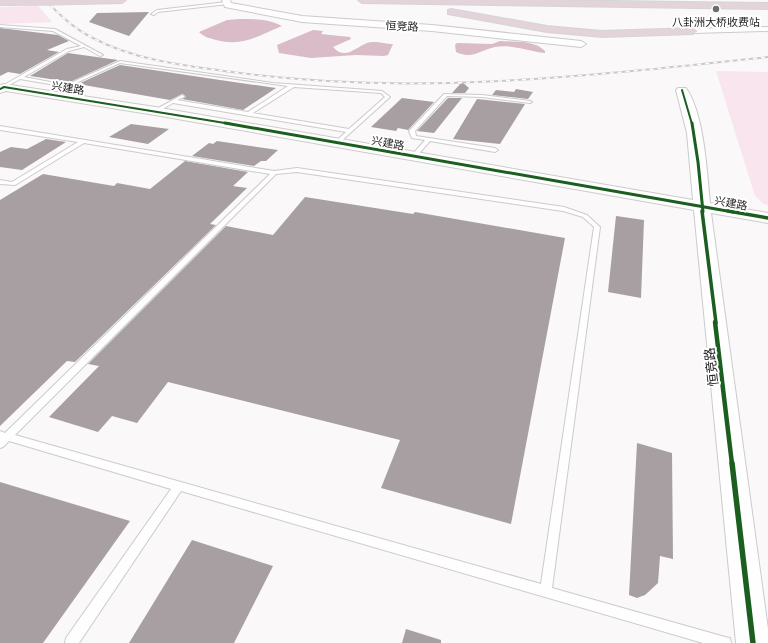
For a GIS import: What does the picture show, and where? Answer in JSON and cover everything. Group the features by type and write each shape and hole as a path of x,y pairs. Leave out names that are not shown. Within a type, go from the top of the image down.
{"highway":[{"path":"76,1 109,0"},
{"path":"0,1 122,0"},
{"path":"358,0 563,30 602,34 693,30"},
{"path":"362,0 768,6"}],"main road":[{"name":"恒竞路","path":"227,2 302,20 432,28 581,44"}],"street":[{"path":"693,30 768,29"},
{"name":"兴建路","path":"2,88 155,111 768,218"},
{"name":"恒竞路","path":"682,90 689,106 698,163 753,643"}],"lane":[{"path":"153,14 158,11 227,2"},
{"path":"0,26 54,30 101,55"},
{"path":"2,88 68,50 84,46"},
{"path":"20,78 67,86 120,62 209,76 292,86 382,92 388,97 337,143"},
{"path":"248,114 292,86"},
{"path":"495,150 414,138 412,131 446,95 482,96 530,102"},
{"path":"155,111 182,96"},
{"path":"172,101 350,131"},
{"path":"0,128 274,173 298,170 564,209 585,216 597,227 546,591"},
{"path":"414,156 428,140"},
{"path":"0,182 12,184 84,141"},
{"path":"2,438 274,173"},
{"path":"2,438 179,486 725,643"},
{"path":"71,643 179,486"}],"shaded area":[{"path":"38,6 52,22 0,24 0,7"},
{"path":"256,19 282,26 258,37 235,42 226,42 213,39 199,32 227,20"},
{"path":"313,30 323,31 321,34 350,37 351,39 333,47 342,53 350,52 370,42 393,44 388,55 384,56 356,55 311,58 279,53 277,45"},
{"path":"500,41 530,43 541,47 545,53 502,46 490,48 472,55 456,52 455,45 457,43 492,44"},
{"path":"716,71 768,72 768,205 764,204 755,196"}],"building":[{"path":"149,12 129,36 89,22 97,13"},
{"path":"0,28 58,35 69,41 47,50 59,52 20,74 8,72 0,76"},
{"path":"68,53 118,60 70,82 30,76"},
{"path":"120,65 276,88 243,110 182,99 186,97 183,94 170,100 78,84"},
{"path":"462,82 469,88 465,93 452,93"},
{"path":"516,89 533,92 528,99 492,95 496,90 514,92"},
{"path":"402,98 434,102 408,130 398,128 396,131 371,127"},
{"path":"448,98 462,98 434,133 417,131"},
{"path":"477,99 525,104 500,144 453,139"},
{"path":"131,124 169,129 148,144 109,137"},
{"path":"46,139 66,142 22,170 0,167 0,152 11,147 27,149"},
{"path":"217,141 278,150 266,161 261,161 254,166 192,156 209,143 213,144"},
{"path":"185,161 248,172 233,186 247,188 210,224 216,225 75,362 67,361 0,426 0,200 43,174 114,186 117,183 150,189"},
{"path":"305,197 413,214 415,212 565,238 511,524 381,488 400,440 168,382 137,423 112,416 98,432 49,417 99,366 88,364 226,226 273,235"},
{"path":"616,216 644,220 641,298 608,292"},
{"path":"637,443 672,453 673,559 660,556 658,583 645,595 637,598 629,595"},
{"path":"0,482 130,521 43,643 0,643"},
{"path":"192,540 273,566 234,643 129,643"},
{"path":"406,629 441,640 441,643 402,643"}],"railway":[{"path":"45,0 72,25 91,37 107,45 142,57 196,67 299,79 366,83 500,81 567,77 768,57"}],"cycle path":[{"path":"0,89 4,87 155,111 768,218"},
{"path":"682,90 691,118 700,177 702,207 753,643"}],"place":[{"name":"八卦洲大桥收费站","path":"716,9"}]}
